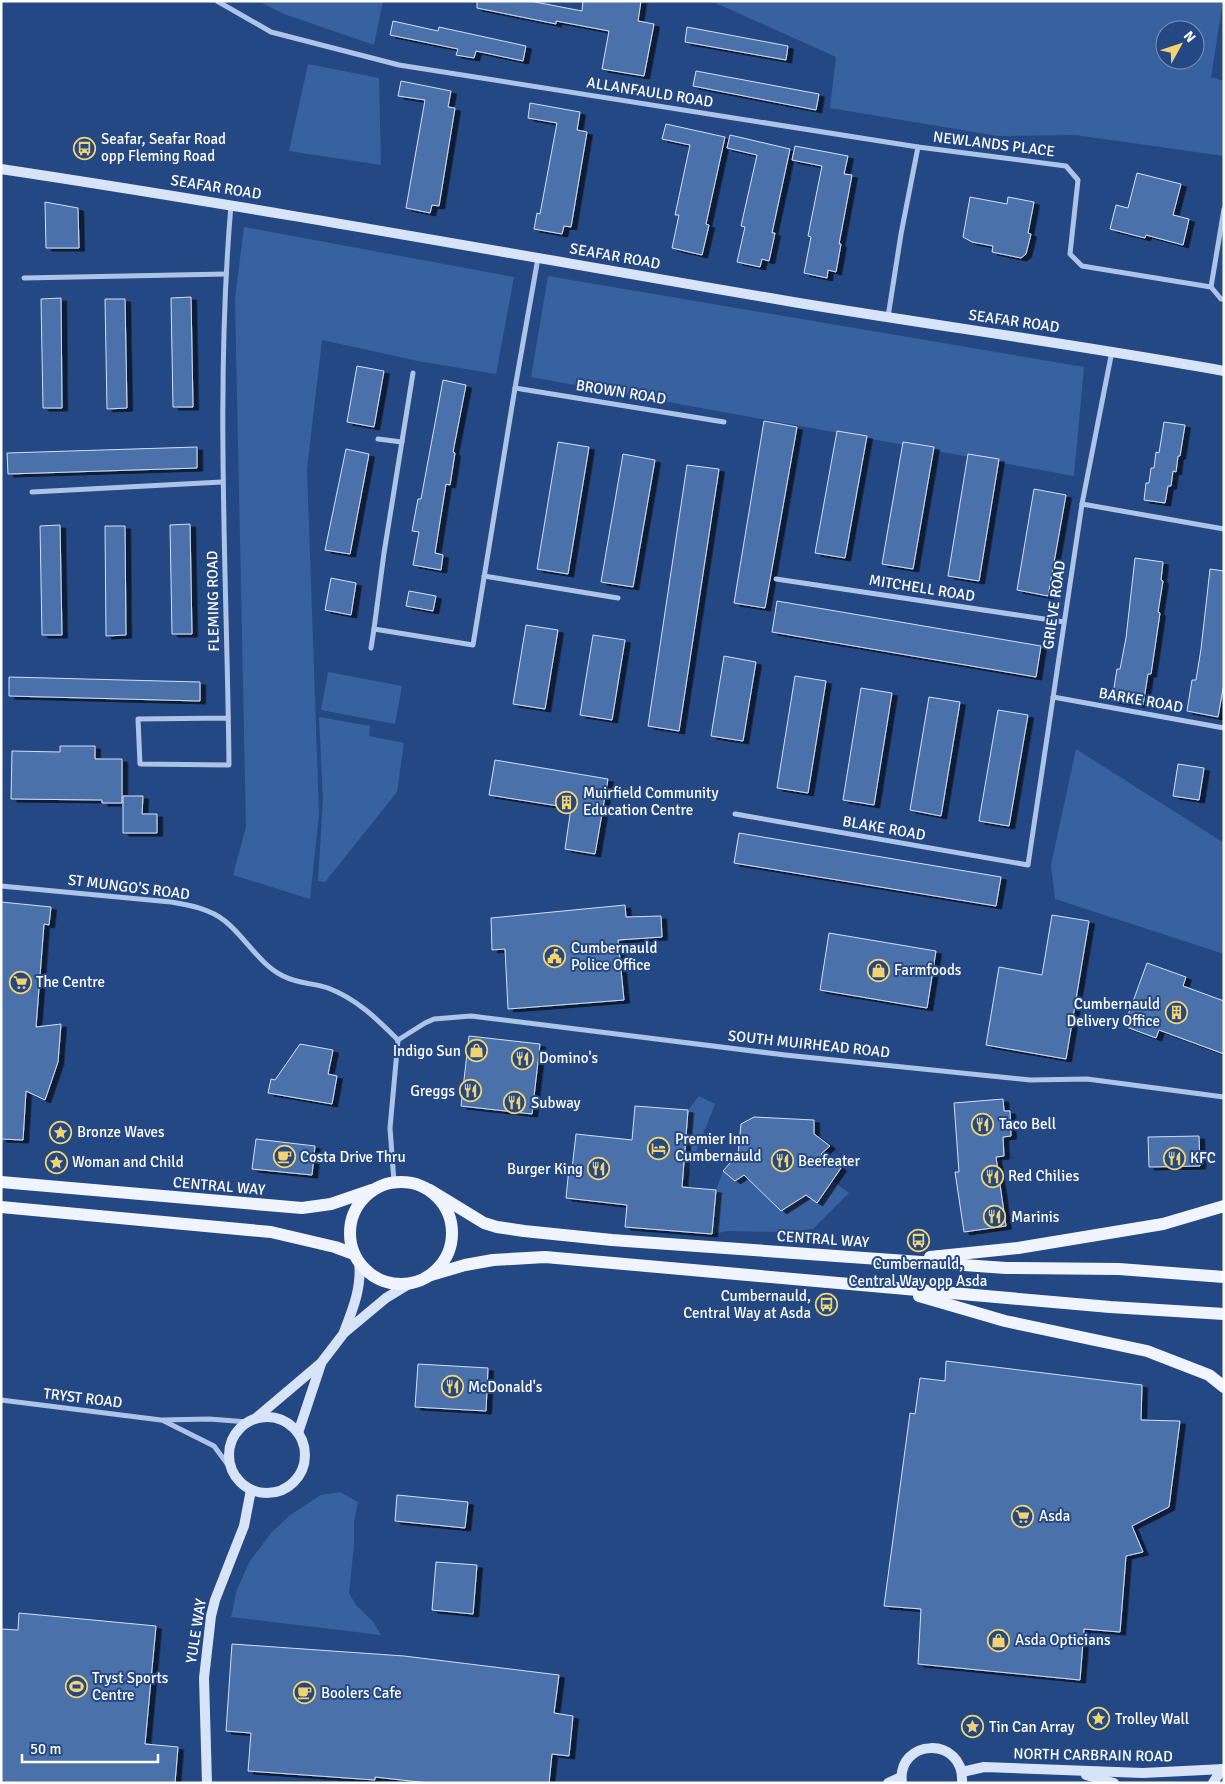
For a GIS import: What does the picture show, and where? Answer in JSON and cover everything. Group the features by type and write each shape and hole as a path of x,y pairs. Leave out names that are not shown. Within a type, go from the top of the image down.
{"main road":[{"path":"431,1276 438,1270 448,1255 452,1237 451,1219 448,1210 430,1190 416,1184 401,1181 382,1185 372,1190 358,1205 353,1214 350,1234 356,1258 366,1271 375,1278 398,1285 420,1281 465,1265 493,1260 544,1257 1110,1307 1224,1314"},
{"name":"CENTRAL WAY","path":"1,1182 302,1208 331,1204 372,1190"},
{"name":"CENTRAL WAY","path":"430,1190 484,1223 509,1229 612,1240 1006,1268 1119,1269 1224,1275"},
{"path":"892,1260 1018,1248 1163,1224 1224,1206"},
{"path":"1,1207 286,1234 335,1247 356,1258"},
{"path":"892,1288 1005,1321 1147,1351 1209,1375 1224,1387"}],"street":[{"name":"ALLANFAULD ROAD","path":"217,1 271,32 399,65 918,147"},
{"name":"NEWLANDS PLACE","path":"918,147 1066,166 1078,180 1070,254 1082,266 1211,287"},
{"path":"888,318 901,234 918,147"},
{"name":"SEAFAR ROAD","path":"1,168 232,204 888,318 1112,350 1224,371"},
{"name":"FLEMING ROAD","path":"228,718 138,719 140,764 229,765 228,718 222,482 226,274 232,204"},
{"path":"1224,209 1211,287 1221,299 1224,299"},
{"path":"374,629 473,645 538,258"},
{"path":"24,278 226,274"},
{"name":"GRIEVE ROAD","path":"1028,864 1082,504 1112,350"},
{"path":"371,648 413,373"},
{"name":"BROWN ROAD","path":"515,388 724,422"},
{"path":"378,438 402,442"},
{"path":"32,492 222,482"},
{"path":"1082,504 1224,529"},
{"path":"484,576 618,598"},
{"name":"MITCHELL ROAD","path":"776,578 1064,622"},
{"name":"BARKE ROAD","path":"1053,697 1224,728"},
{"name":"BLAKE ROAD","path":"735,814 1028,864"},
{"name":"ST MUNGO'S ROAD","path":"1,886 190,905 210,912 224,921 264,962 283,976 304,984 327,988 370,1012 398,1040"},
{"name":"SOUTH MUIRHEAD ROAD","path":"398,1040 434,1019 471,1016 785,1054 1030,1080 1087,1079 1224,1097"},
{"path":"394,1182 390,1128 398,1040"},
{"path":"344,1333 356,1299 360,1275 356,1258"},
{"path":"252,1421 265,1417 274,1418 292,1426 302,1440 305,1464 300,1474 293,1484 272,1494 251,1490 241,1483 234,1473 230,1462 232,1439 239,1430 321,1363 344,1333 386,1298 409,1284"},
{"path":"298,1433 321,1363"},
{"name":"TRYST ROAD","path":"1,1400 161,1420 209,1419 252,1421"},
{"name":"TRYST ROAD","path":"161,1420 214,1446 234,1473"},
{"name":"YULE WAY","path":"207,1783 204,1678 211,1616 215,1600 244,1526 251,1490"},
{"name":"NORTH CARBRAIN ROAD","path":"888,1783 901,1780 902,1768 906,1760 921,1749 929,1748 938,1748 954,1756 962,1777 984,1767 1143,1773 1223,1769"},
{"path":"1213,1783 1223,1769"},
{"path":"1069,1770 1114,1783"}],"shaded area":[{"path":"258,1 383,1 374,45 284,14"},
{"path":"711,1 1223,1 1211,77 1224,81 1224,156 1075,135 998,136 830,108 836,57"},
{"path":"308,64 379,78 381,165 289,151"},
{"path":"244,227 514,277 496,374 418,361 322,340 307,469 319,814 310,899 233,875 246,827 235,299"},
{"path":"548,276 1084,367 1074,476 531,377"},
{"path":"328,672 402,686 395,724 321,710"},
{"path":"319,717 370,726 369,736 404,743 397,792 325,882 318,881 323,799"},
{"path":"1076,749 1224,843 1224,954 1055,899 1051,865"},
{"path":"699,1096 715,1104 682,1187 688,1110"},
{"path":"723,1171 735,1181 744,1175 781,1211 806,1195 818,1202 832,1180 849,1193 813,1229 785,1232 728,1231 712,1234 716,1190"},
{"path":"340,1492 358,1502 354,1522 354,1545 349,1593 356,1605 374,1623 381,1635 231,1617 237,1589 250,1561 271,1533 290,1515 321,1495"}],"building":[{"path":"477,1 530,1 582,11 583,1 641,1 638,21 654,24 644,76 602,69 609,31 556,21 556,24 477,8"},
{"path":"393,21 438,31 439,27 526,46 523,61 476,51 474,58 456,55 458,49 390,35"},
{"path":"687,27 788,46 786,60 685,42"},
{"path":"696,71 819,94 816,110 693,86"},
{"path":"401,81 451,91 448,107 455,108 439,206 432,205 430,213 406,208 425,100 398,96"},
{"path":"530,103 580,112 577,130 587,132 571,227 564,226 562,234 534,229 537,213 540,214 557,123 528,118"},
{"path":"666,124 725,137 706,224 709,225 702,255 672,248 679,215 675,215 690,145 662,139"},
{"path":"730,135 790,149 772,233 775,233 769,261 762,259 760,267 737,262 745,227 741,226 757,155 727,148"},
{"path":"795,146 848,156 844,174 852,175 839,244 841,244 836,272 828,270 827,278 804,273 811,237 808,236 822,166 792,160"},
{"path":"1137,173 1181,184 1173,215 1189,219 1183,245 1146,235 1145,238 1110,229 1116,205 1128,208"},
{"path":"970,197 1007,204 1008,197 1034,202 1028,233 1031,234 1026,254 1021,258 992,252 993,246 972,242 963,237"},
{"path":"45,202 78,208 79,248 46,248"},
{"path":"191,297 193,407 173,407 171,298"},
{"path":"61,298 62,408 43,408 41,299"},
{"path":"105,299 125,299 127,408 107,409"},
{"path":"357,366 384,371 374,427 347,422"},
{"path":"443,380 466,385 453,452 455,453 450,485 446,484 435,553 443,555 441,570 413,565 419,532 412,531 418,499 421,499"},
{"path":"764,421 797,427 765,608 734,603"},
{"path":"1164,422 1185,425 1176,472 1173,471 1171,486 1168,486 1165,503 1144,500 1146,483 1149,483 1151,468 1154,468 1156,452 1159,453"},
{"path":"837,431 867,436 845,558 815,553"},
{"path":"558,442 589,447 568,574 537,569"},
{"path":"903,442 934,447 913,569 882,564"},
{"path":"197,447 197,468 8,474 7,453"},
{"path":"346,449 369,454 350,554 325,550"},
{"path":"623,454 655,460 633,587 601,582"},
{"path":"968,454 999,459 979,581 948,576"},
{"path":"687,465 719,469 679,731 648,726"},
{"path":"1034,489 1066,495 1048,596 1017,590"},
{"path":"190,524 192,634 172,634 170,525"},
{"path":"60,525 62,635 42,635 40,526"},
{"path":"105,526 125,526 126,635 106,636"},
{"path":"1135,558 1163,562 1161,580 1163,581 1158,612 1160,613 1151,674 1148,674 1143,705 1112,700 1117,669 1120,669 1126,638"},
{"path":"1210,569 1224,571 1224,683 1218,717 1187,711 1192,680 1196,680"},
{"path":"331,578 356,583 351,615 325,610"},
{"path":"409,591 436,596 433,611 406,606"},
{"path":"777,601 1041,646 1036,677 772,632"},
{"path":"526,625 558,630 545,709 513,704"},
{"path":"593,635 625,640 612,720 580,715"},
{"path":"724,656 756,662 743,741 711,736"},
{"path":"795,676 826,681 808,793 777,788"},
{"path":"9,677 200,682 200,701 9,696"},
{"path":"861,688 892,693 874,805 843,800"},
{"path":"929,697 960,702 941,816 910,810"},
{"path":"998,710 1028,715 1009,826 979,821"},
{"path":"60,746 95,746 95,759 122,759 122,803 102,803 102,800 11,799 12,751 60,752"},
{"name":"Muirfield Community Education Centre","path":"495,760 608,779 595,854 565,849 571,808 489,795"},
{"path":"1178,764 1204,768 1199,800 1173,796"},
{"path":"123,796 143,796 142,814 157,814 157,833 123,833"},
{"path":"739,833 1001,877 996,906 734,863"},
{"name":"The Centre","path":"1,902 51,907 49,925 44,924 36,1027 61,1024 58,1062 45,1100 26,1091 23,1140 1,1139"},
{"name":"Cumbernauld Police Office","path":"625,905 626,917 661,916 662,937 618,940 624,1000 508,1009 505,949 492,950 491,918"},
{"path":"1052,915 1089,921 1066,1059 986,1045 999,967 1042,975"},
{"name":"Farmfoods","path":"829,933 936,951 927,1008 820,990"},
{"name":"Cumbernauld Delivery Office","path":"1147,963 1186,977 1183,986 1224,1001 1224,1054 1159,1030 1156,1038 1124,1026"},
{"path":"469,1036 540,1044 532,1114 461,1106"},
{"path":"300,1044 333,1050 328,1074 337,1076 332,1104 268,1093 271,1079 275,1080"},
{"path":"1003,1099 1004,1111 1010,1111 1011,1136 1003,1137 1004,1156 996,1157 1006,1226 964,1232 955,1172 959,1172 954,1103"},
{"name":"Premier Inn Cumbernauld","path":"635,1106 688,1110 682,1187 716,1190 712,1234 625,1227 627,1205 566,1198 569,1168 572,1169 576,1134 632,1140"},
{"name":"Beefeater","path":"754,1117 814,1120 814,1134 830,1146 821,1154 841,1168 817,1203 806,1195 781,1211 744,1175 735,1181 723,1171 738,1154 741,1124"},
{"name":"KFC","path":"1199,1136 1200,1166 1149,1167 1148,1137"},
{"name":"Costa Drive Thru","path":"256,1139 315,1146 312,1175 252,1169"},
{"name":"Asda","path":"946,1361 1142,1385 1141,1420 1180,1421 1169,1507 1132,1526 1143,1552 1126,1556 1120,1632 1084,1629 1080,1680 918,1664 921,1609 884,1606 910,1413 915,1414 920,1378 945,1381"},
{"name":"McDonald's","path":"418,1364 488,1368 486,1411 415,1407"},
{"path":"397,1495 468,1502 465,1528 395,1521"},
{"path":"436,1562 477,1565 473,1614 432,1610"},
{"name":"Tryst Sports Centre","path":"19,1613 156,1626 145,1744 178,1747 175,1783 1,1783 1,1629 18,1630"},
{"path":"232,1644 404,1656 559,1675 554,1713 573,1716 569,1756 552,1754 549,1783 428,1783 375,1777 375,1780 248,1771 251,1733 226,1731"}],"place":[{"name":"Seafar, Seafar Road opp Fleming Road","path":"85,148"},
{"name":"Muirfield Community Education Centre","path":"567,802"},
{"name":"Cumbernauld Police Office","path":"555,957"},
{"name":"Farmfoods","path":"878,970"},
{"name":"The Centre","path":"20,982"},
{"name":"Cumbernauld Delivery Office","path":"1176,1013"},
{"name":"Indigo Sun","path":"477,1051"},
{"name":"Domino's","path":"523,1058"},
{"name":"Greggs","path":"471,1091"},
{"name":"Subway","path":"515,1103"},
{"name":"Taco Bell","path":"983,1124"},
{"name":"Bronze Waves","path":"61,1132"},
{"name":"Premier Inn Cumbernauld","path":"659,1148"},
{"name":"Costa Drive Thru","path":"284,1157"},
{"name":"KFC","path":"1174,1158"},
{"name":"Beefeater","path":"782,1161"},
{"name":"Woman and Child","path":"56,1162"},
{"name":"Burger King","path":"599,1169"},
{"name":"Red Chilies","path":"992,1176"},
{"name":"Marinis","path":"995,1217"},
{"name":"Cumbernauld, Central Way opp Asda","path":"918,1241"},
{"name":"Cumbernauld, Central Way at Asda","path":"827,1305"},
{"name":"McDonald's","path":"452,1387"},
{"name":"Asda","path":"1023,1516"},
{"name":"Asda Opticians","path":"999,1640"},
{"name":"Tryst Sports Centre","path":"76,1687"},
{"name":"Boolers Cafe","path":"305,1693"},
{"name":"Trolley Wall","path":"1099,1719"},
{"name":"Tin Can Array","path":"973,1727"}]}
